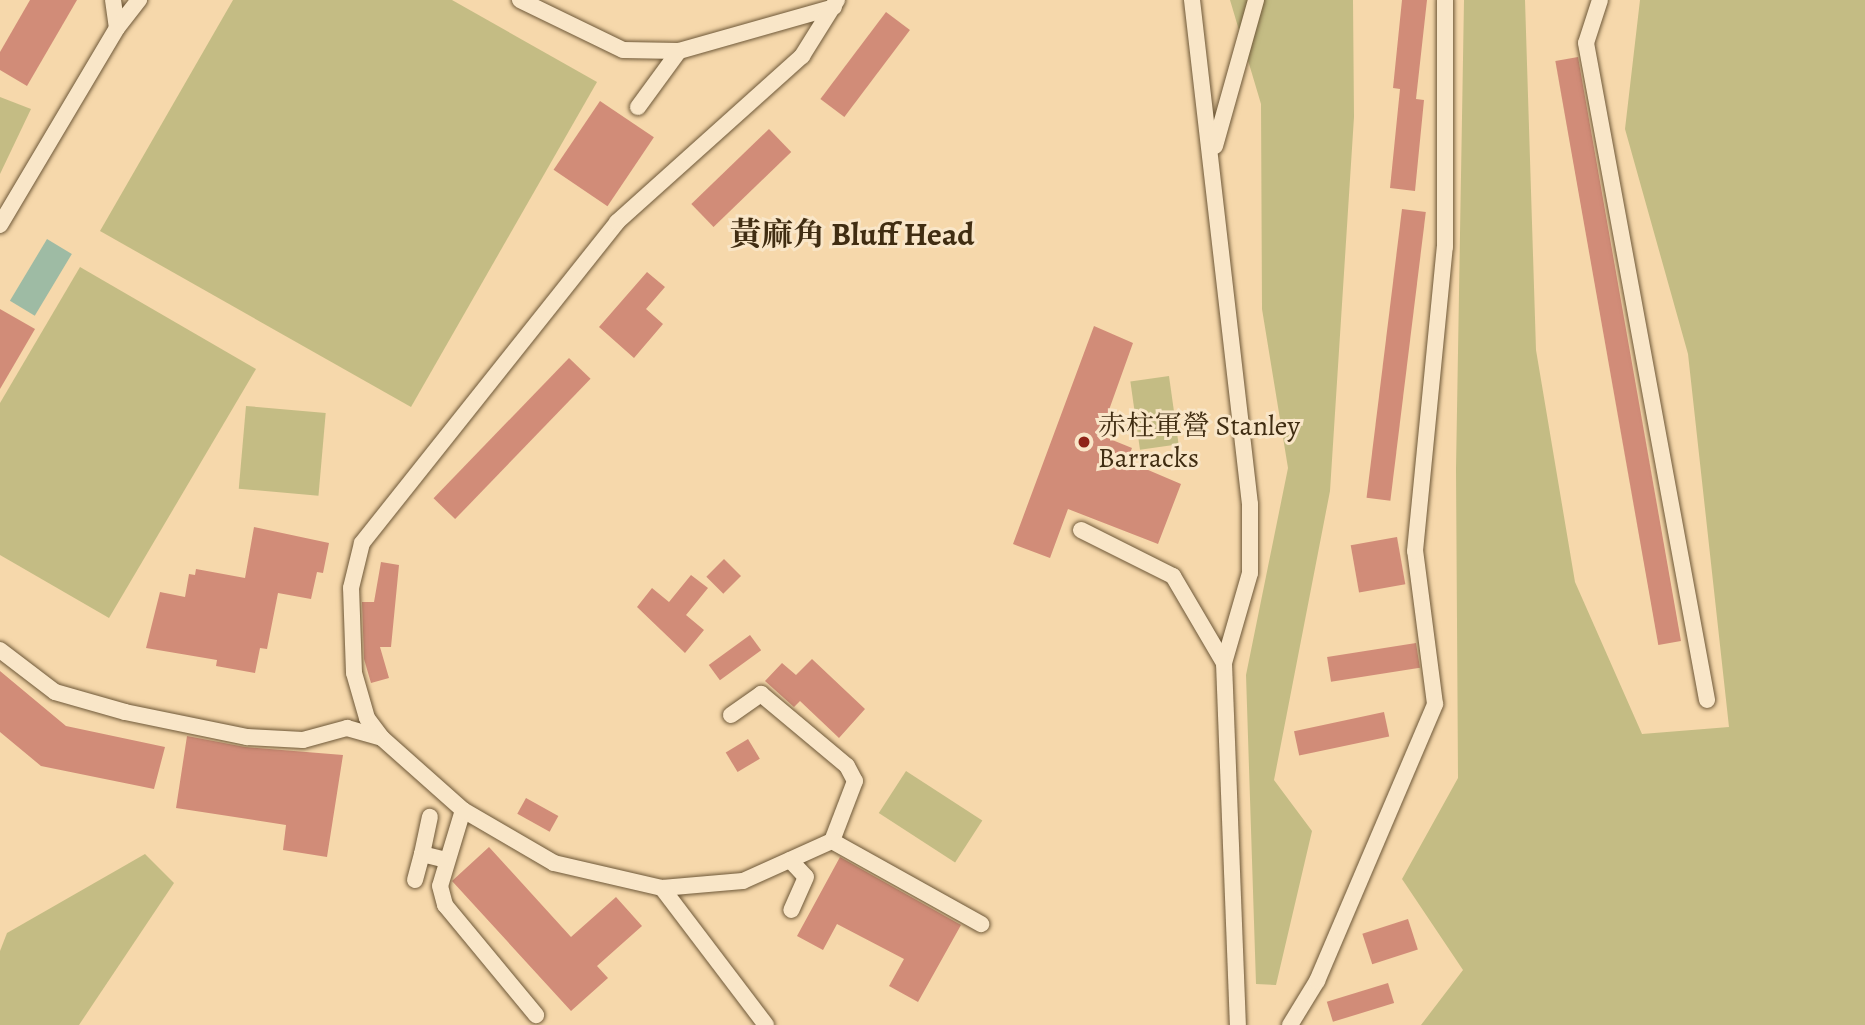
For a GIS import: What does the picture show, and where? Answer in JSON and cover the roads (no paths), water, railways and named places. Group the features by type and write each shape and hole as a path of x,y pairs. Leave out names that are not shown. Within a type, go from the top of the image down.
{"lane":[{"path":"113,0 117,28"},
{"path":"0,225 117,28 139,0"},
{"path":"520,0 623,50 679,51 835,3"},
{"path":"1192,0 1212,153 1250,504 1250,573 1224,663 1238,1025"},
{"path":"1212,153 1256,0"},
{"path":"1290,1025 1317,981 1435,704 1415,551 1445,247 1445,0"},
{"path":"1601,0 1587,43 1707,700"},
{"path":"731,715 761,694 847,766 855,781 832,841 743,881 663,888 555,863 464,810 382,738 360,698 350,645 351,588 362,543 618,222 802,56 835,3"},
{"path":"638,107 679,51"},
{"path":"1081,530 1173,576 1224,663"},
{"path":"0,650 55,692 125,712 247,737 303,740 347,728 382,738"},
{"path":"464,810 446,860 440,886 445,905 536,1015"},
{"path":"415,880 430,817"},
{"path":"832,841 981,924"},
{"path":"422,854 446,860"},
{"path":"790,860 809,872 791,910"},
{"path":"663,888 766,1025"}],"place":[{"name":"赤柱軍營 Stanley Barracks","path":"1084,442"}],"district":[{"name":"黃麻角 Bluff Head","path":"852,234"}]}
